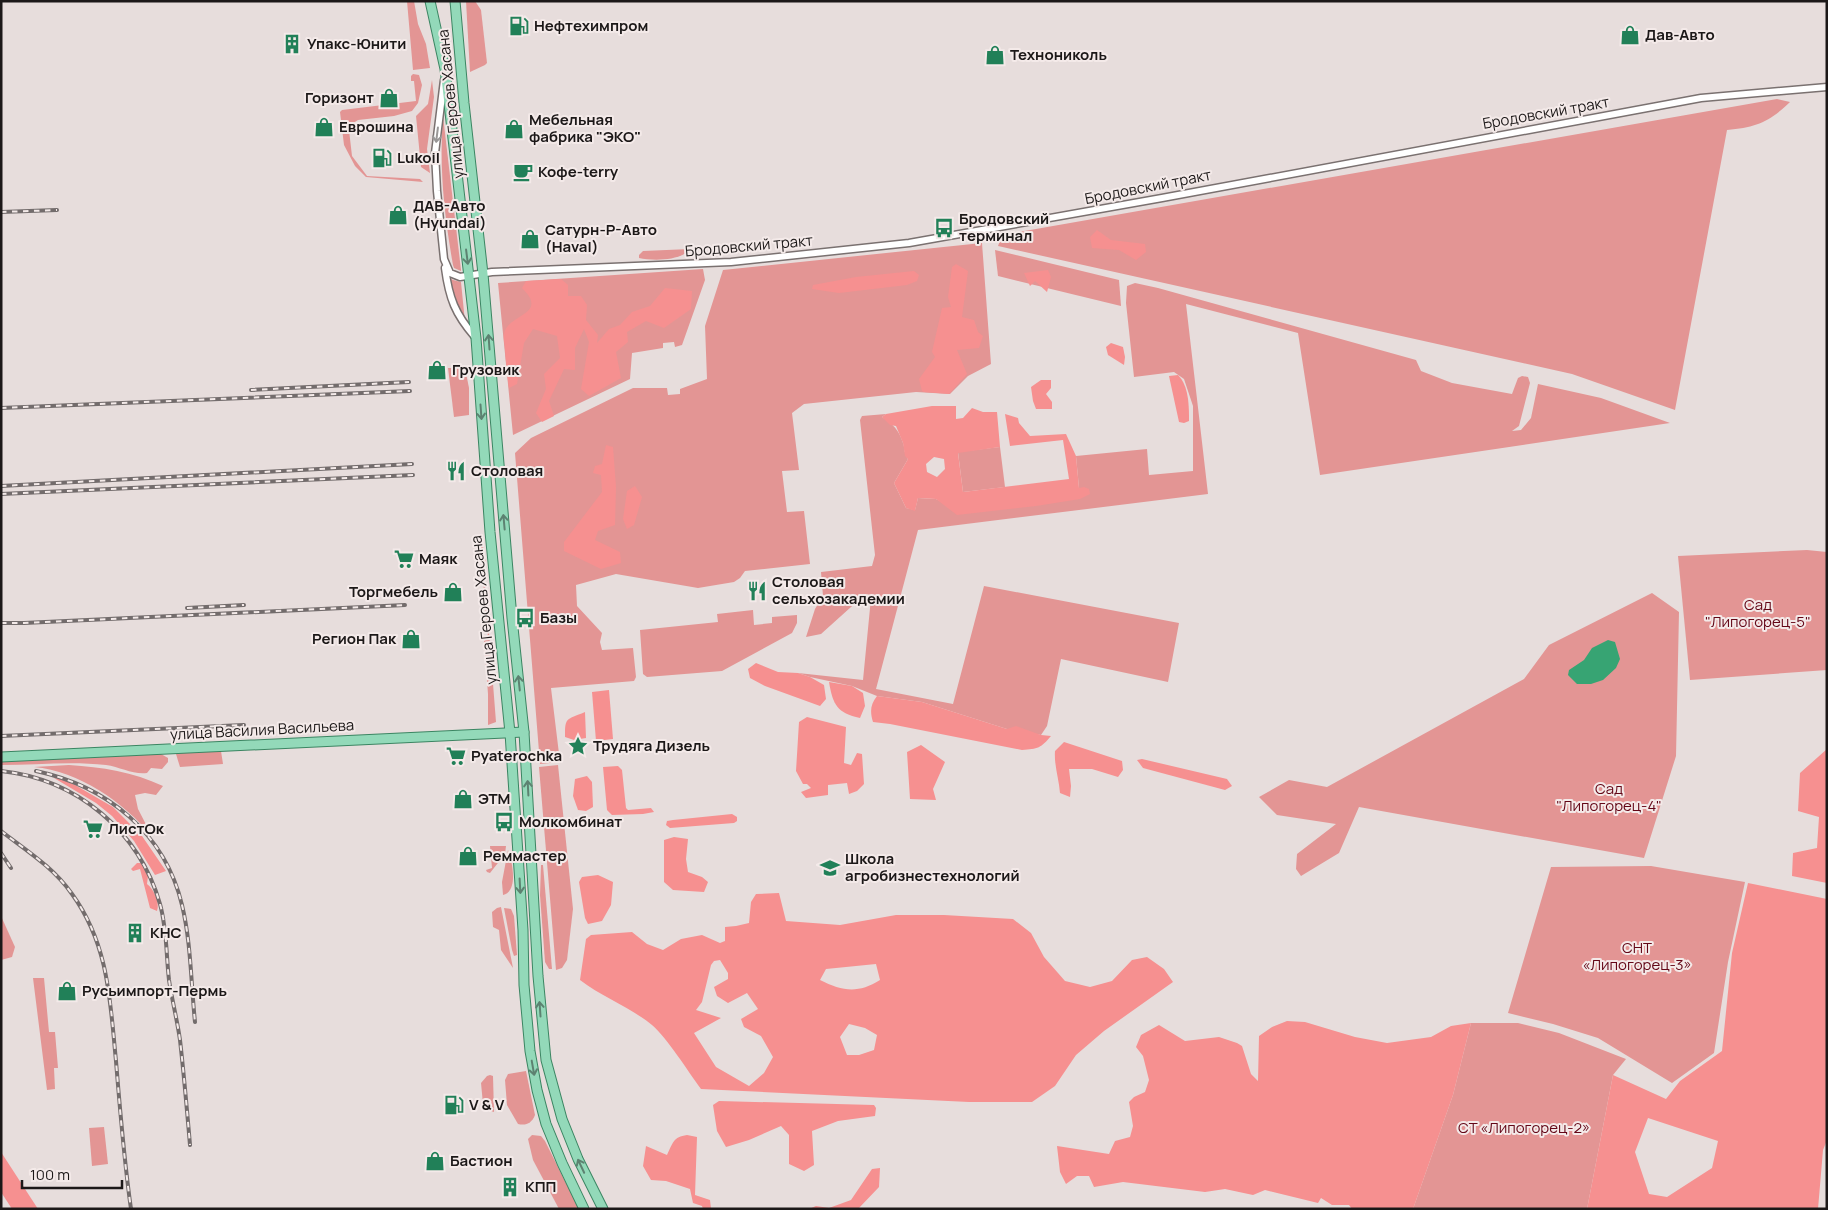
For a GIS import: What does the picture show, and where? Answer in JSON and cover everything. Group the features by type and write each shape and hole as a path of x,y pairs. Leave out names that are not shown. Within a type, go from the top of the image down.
{"main road":[{"name":"улица Героев Хасана","path":"430,1 445,69 476,338 490,532 510,732 523,930 524,985 530,1051 536,1090 546,1124 584,1209"},
{"name":"улица Героев Хасана","path":"455,1 464,104 483,274 510,599 524,732 538,986 546,1060 562,1119 578,1159 603,1209"},
{"name":"улица Василия Васильева","path":"1,757 524,732"}],"street":[{"path":"445,69 435,153 444,259 448,293 460,318 476,338"},
{"name":"Бродовский тракт","path":"470,276 731,262 909,243 1701,98 1827,87"},
{"path":"444,259 450,273 454,276 470,276"}],"green space":[{"path":"407,1 414,1 418,24 426,44 430,68 413,70"},
{"path":"466,1 475,1 481,10 487,63 470,72"},
{"path":"413,74 419,75 422,85 418,103 412,111 394,116 358,120 350,125 349,130 352,156 367,176 420,179 423,182 366,177 355,166 344,145 340,112 342,110 416,101 414,81 411,81"},
{"path":"432,80 434,97 427,149 430,173 421,167 416,116 428,104"},
{"path":"1777,99 1790,102 1775,115 1761,123 1727,130 1675,410 1572,374 998,246 1002,235"},
{"path":"443,116 461,271 454,268 453,265 447,228 442,172"},
{"path":"982,243 991,364 968,376 950,394 916,392 804,404 792,413 799,470 782,471 787,512 804,511 810,564 745,571 734,582 698,588 616,574 576,585 577,606 602,633 600,642 602,650 633,648 636,677 634,681 551,688 560,762 540,764 515,453 531,438 633,388 667,388 668,395 680,394 680,389 707,379 705,326 723,270"},
{"path":"690,249 686,253 674,258 652,260 639,258 643,251"},
{"path":"995,250 1119,280 1121,306 998,276"},
{"path":"703,269 705,280 682,345 675,347 674,342 663,343 663,348 632,353 630,379 513,435 498,283"},
{"path":"449,278 461,282 465,322 457,307"},
{"path":"1135,283 1416,360 1421,371 1452,383 1512,394 1518,378 1522,376 1528,377 1530,383 1519,426 1512,431 1521,430 1531,418 1538,384 1601,398 1670,423 1320,475 1298,333 1186,304 1208,494 918,530 876,689 953,704 984,586 1179,623 1168,682 1061,659 1047,726 1041,735 1007,729 922,702 877,696 852,686 798,673 863,680 871,598 868,594 821,634 806,637 815,609 823,596 821,572 872,566 875,555 860,420 862,416 886,414 882,417 900,434 908,459 894,483 906,508 915,510 918,498 940,501 1079,488 1076,456 1147,449 1149,475 1193,471 1193,406 1184,379 1174,372 1134,377 1126,303 1127,286"},
{"path":"448,368 465,368 469,388 469,415 454,417"},
{"path":"1000,447 1005,487 963,492 958,452"},
{"path":"480,541 482,541 486,564 484,569 496,722 488,725 484,641 488,638"},
{"name":"Сад \"Липогорец-5\"","path":"1807,550 1827,552 1827,670 1690,680 1678,556"},
{"name":"Сад \"Липогорец-4\"","path":"1652,593 1679,612 1676,756 1644,858 1359,807 1339,853 1301,876 1296,869 1297,854 1336,824 1277,815 1259,797 1289,780 1327,787 1524,679 1549,645"},
{"path":"753,610 754,625 772,623 772,617 797,615 797,623 792,633 722,671 647,677 643,674 640,630 718,622 717,614"},
{"path":"221,751 223,764 180,767 176,754 180,752"},
{"path":"161,754 168,758 168,762 162,769 151,768 147,773 93,764 1,765 1,762"},
{"path":"69,765 117,771 163,786 156,795 145,793 135,795 138,809 152,836 128,811 99,790 67,775 34,767"},
{"path":"558,765 573,909 567,960 562,968 556,970 539,767"},
{"path":"490,846 506,846 505,854 490,873 486,870 492,868"},
{"path":"508,850 513,882 508,892 503,895 502,882"},
{"path":"541,865 543,865 552,969 549,969 545,962 540,895"},
{"name":"СНТ «Липогорец-3»","path":"1651,866 1745,882 1728,962 1714,1053 1672,1083 1598,1038 1508,1013 1551,867"},
{"path":"501,907 513,968 501,950 499,930 493,927 492,912"},
{"path":"504,908 511,909 514,916 517,955 514,956 512,950"},
{"path":"1,916 15,947 12,957 1,960"},
{"path":"33,978 44,978 49,1032 55,1032 58,1068 54,1068 55,1089 47,1090"},
{"name":"СТ «Липогорец-2»","path":"1471,1023 1518,1023 1559,1033 1626,1059 1613,1075 1587,1209 1413,1209 1453,1095"},
{"path":"526,1071 535,1115 530,1122 521,1125 518,1124 507,1105 505,1080 508,1074"},
{"path":"490,1075 493,1076 494,1112 485,1109 483,1104 481,1083"},
{"path":"104,1127 108,1164 92,1166 89,1128"},
{"path":"532,1135 541,1136 545,1141 579,1209 559,1209 533,1160 528,1139"}],"shaded area":[{"path":"1097,230 1111,240 1145,244 1146,252 1136,260 1119,250 1092,248 1090,237"},
{"path":"956,264 968,271 962,317 974,320 978,332 983,336 979,348 957,350 967,374 949,394 924,392 922,391 919,379 935,357 932,352 942,308 951,307 948,297 952,267"},
{"path":"1048,270 1051,277 1047,292 1035,281 1030,286 1024,273"},
{"path":"914,271 919,275 917,281 907,285 839,293 812,289 813,285 856,277"},
{"path":"561,279 568,285 568,296 581,296 587,305 586,320 598,335 597,343 609,329 620,325 632,312 650,306 665,288 692,291 691,309 664,328 646,321 627,332 628,342 616,352 621,378 589,396 581,389 589,342 584,329 575,348 575,370 564,369 549,401 554,416 542,422 536,413 546,389 544,374 560,358 557,336 533,329 524,343 517,384 509,388 504,334 512,322 525,314 529,309 531,304 529,297 522,288 526,281"},
{"path":"1111,343 1123,347 1124,365 1108,355 1106,347"},
{"path":"1178,375 1186,390 1188,403 1189,421 1184,423 1179,422 1169,376"},
{"path":"1041,380 1051,380 1051,388 1046,394 1052,402 1052,409 1036,409 1031,387"},
{"path":"932,406 956,406 956,419 963,418 972,408 983,412 997,412 1000,447 958,453 963,492 1069,479 1063,440 1010,446 1005,414 1018,418 1019,423 1030,436 1066,434 1076,456 1079,488 1089,489 1090,494 1080,499 1036,506 957,515 936,499 918,498 915,511 906,508 894,483 908,459 905,456 903,443 896,426 890,425 882,417 886,414","holes":["934,457 944,459 945,469 937,477 927,472 926,464"]},
{"path":"606,445 613,447 616,487 615,525 598,531 595,540 620,552 621,563 601,569 564,551 564,542 602,492 601,475 593,473 595,466 602,464"},
{"path":"635,486 642,497 634,525 627,529 623,519 627,491"},
{"path":"1608,640 1615,642 1620,659 1616,668 1603,680 1591,684 1577,684 1568,675 1569,670 1584,660 1592,648"},
{"path":"756,663 778,672 798,673 810,677 824,685 826,699 820,706 765,686 750,678 748,669"},
{"path":"829,682 852,686 863,693 865,706 860,718 846,714 837,707 832,697"},
{"path":"609,690 613,739 596,741 592,692"},
{"path":"877,696 922,702 1007,729 1016,726 1041,735 1051,736 1039,747 1022,750 873,722 871,709"},
{"path":"585,712 586,738 574,740 565,737 566,722 574,716"},
{"path":"807,717 846,727 844,763 851,765 857,753 862,754 864,784 857,791 849,794 847,783 828,785 828,795 806,798 801,792 811,788 807,784 803,784 796,771 799,722"},
{"path":"1064,742 1122,761 1123,770 1118,777 1092,769 1069,769 1070,797 1060,793 1055,751"},
{"path":"921,745 945,762 933,789 936,800 910,799 907,752"},
{"path":"1827,749 1827,883 1792,876 1793,853 1817,848 1819,817 1798,811 1800,773"},
{"path":"1142,759 1227,779 1232,786 1225,790 1143,768 1137,760"},
{"path":"618,766 622,770 626,808 628,810 651,808 654,812 612,815 607,810 603,767"},
{"path":"587,776 592,782 593,807 586,811 578,810 573,796 575,779"},
{"path":"54,778 75,785 113,807 142,836 166,871 155,875 134,841 112,816 96,803"},
{"path":"732,814 737,817 737,821 734,823 670,828 666,825 667,821"},
{"path":"674,837 688,839 686,859 688,872 702,877 708,882 704,892 673,890 664,882 664,840"},
{"path":"137,863 141,863 148,876 147,884 156,896 157,911 150,908 140,869 133,871 131,869"},
{"path":"598,875 613,882 611,905 602,921 588,924 585,918 579,882 582,877"},
{"path":"1748,883 1827,899 1827,1140 1823,1150 1818,1209 1587,1209 1613,1075 1666,1099 1680,1081 1722,1051 1732,953","holes":["1648,1118 1718,1141 1712,1168 1667,1197 1649,1194 1635,1152"]},
{"path":"779,893 786,921 840,925 896,915 944,915 1013,919 1031,933 1044,957 1065,981 1090,987 1112,981 1132,960 1147,957 1164,969 1173,982 1104,1031 1076,1055 1055,1086 1032,1102 969,1102 701,1089 671,1046 652,1025 580,980 586,939 591,935 632,932 647,944 663,950 681,939 702,935 720,943 725,941 725,927 749,923 751,902 756,894","holes":["720,960 728,973 728,979 714,987 717,996 728,1003 747,993 758,1009 741,1019 744,1027 761,1036 773,1057 764,1073 749,1086 716,1067 694,1033 721,1018 696,1010 702,1002 711,965 714,961","876,964 880,980 864,987 843,989 820,980 826,969","849,1024 865,1028 877,1035 874,1050 859,1055 847,1055 840,1037"]},
{"path":"1287,1021 1305,1022 1355,1037 1387,1043 1431,1037 1451,1026 1471,1023 1453,1095 1413,1209 1352,1209 1349,1205 1332,1205 1321,1198 1318,1203 1265,1190 1253,1195 1225,1189 1205,1192 1123,1182 1094,1187 1089,1176 1077,1176 1066,1184 1060,1172 1057,1146 1109,1154 1115,1141 1130,1137 1133,1126 1129,1102 1134,1097 1145,1092 1149,1080 1143,1056 1136,1047 1141,1035 1159,1025 1185,1041 1219,1037 1237,1043 1242,1046 1251,1074 1258,1081 1259,1036 1272,1027"},
{"path":"719,1101 874,1105 876,1108 875,1116 838,1121 812,1131 814,1165 804,1171 789,1164 789,1135 781,1126 749,1140 726,1147 717,1131 713,1105"},
{"path":"687,1135 697,1137 695,1195 710,1200 711,1209 703,1209 702,1206 693,1203 690,1189 666,1181 651,1180 643,1166 646,1146 667,1155 676,1139"},
{"path":"1,1152 38,1209 12,1209 1,1192"},
{"path":"880,1168 879,1187 859,1208 809,1209 816,1206 829,1208 851,1200 872,1169"}],"railway":[{"path":"1,212 57,210"},
{"path":"251,390 409,382"},
{"path":"1,408 410,391"},
{"path":"1,486 412,464"},
{"path":"1,494 413,475"},
{"path":"187,608 244,605"},
{"path":"1,623 405,605"},
{"path":"1,736 244,725"},
{"path":"1,771 29,776 55,785 79,797 101,813 121,832 137,854 150,878 160,904 164,923 169,980 180,1040 190,1145"},
{"path":"36,771 62,778 86,788 109,801 147,835 162,856 174,879 185,919 195,1022"},
{"path":"1,831 39,860 65,884 84,913 101,953 109,995 131,1209"},
{"path":"1,853 11,868"}],"place":[{"name":"Нефтехимпром","path":"519,26"},
{"name":"Дав-Авто","path":"1630,35"},
{"name":"Упакс-Юнити","path":"292,44"},
{"name":"Технониколь","path":"995,55"},
{"name":"Горизонт","path":"389,98"},
{"name":"Еврошина","path":"324,127"},
{"name":"Мебельная фабрика \"ЭКО\"","path":"514,129"},
{"name":"Lukoil","path":"382,158"},
{"name":"Кофе-terry","path":"523,172"},
{"name":"ДАВ-Авто (Hyundai)","path":"398,215"},
{"name":"Бродовский терминал","path":"944,228"},
{"name":"Сатурн-Р-Авто (Haval)","path":"530,239"},
{"name":"Грузовик","path":"437,370"},
{"name":"Столовая","path":"456,471"},
{"name":"Маяк","path":"404,559"},
{"name":"Столовая сельхозакадемии","path":"757,591"},
{"name":"Торгмебель","path":"453,592"},
{"name":"Базы","path":"525,618"},
{"name":"Регион Пак","path":"411,639"},
{"name":"Трудяга Дизель","path":"578,746"},
{"name":"Pyaterochka","path":"456,756"},
{"name":"ЭТМ","path":"463,799"},
{"name":"Молкомбинат","path":"504,822"},
{"name":"ЛистОк","path":"93,829"},
{"name":"Реммастер","path":"468,856"},
{"name":"Школа агробизнестехнологий","path":"830,868"},
{"name":"КНС","path":"135,933"},
{"name":"Русьимпорт-Пермь","path":"67,991"},
{"name":"V & V","path":"454,1105"},
{"name":"Бастион","path":"435,1161"},
{"name":"КПП","path":"510,1187"}]}
